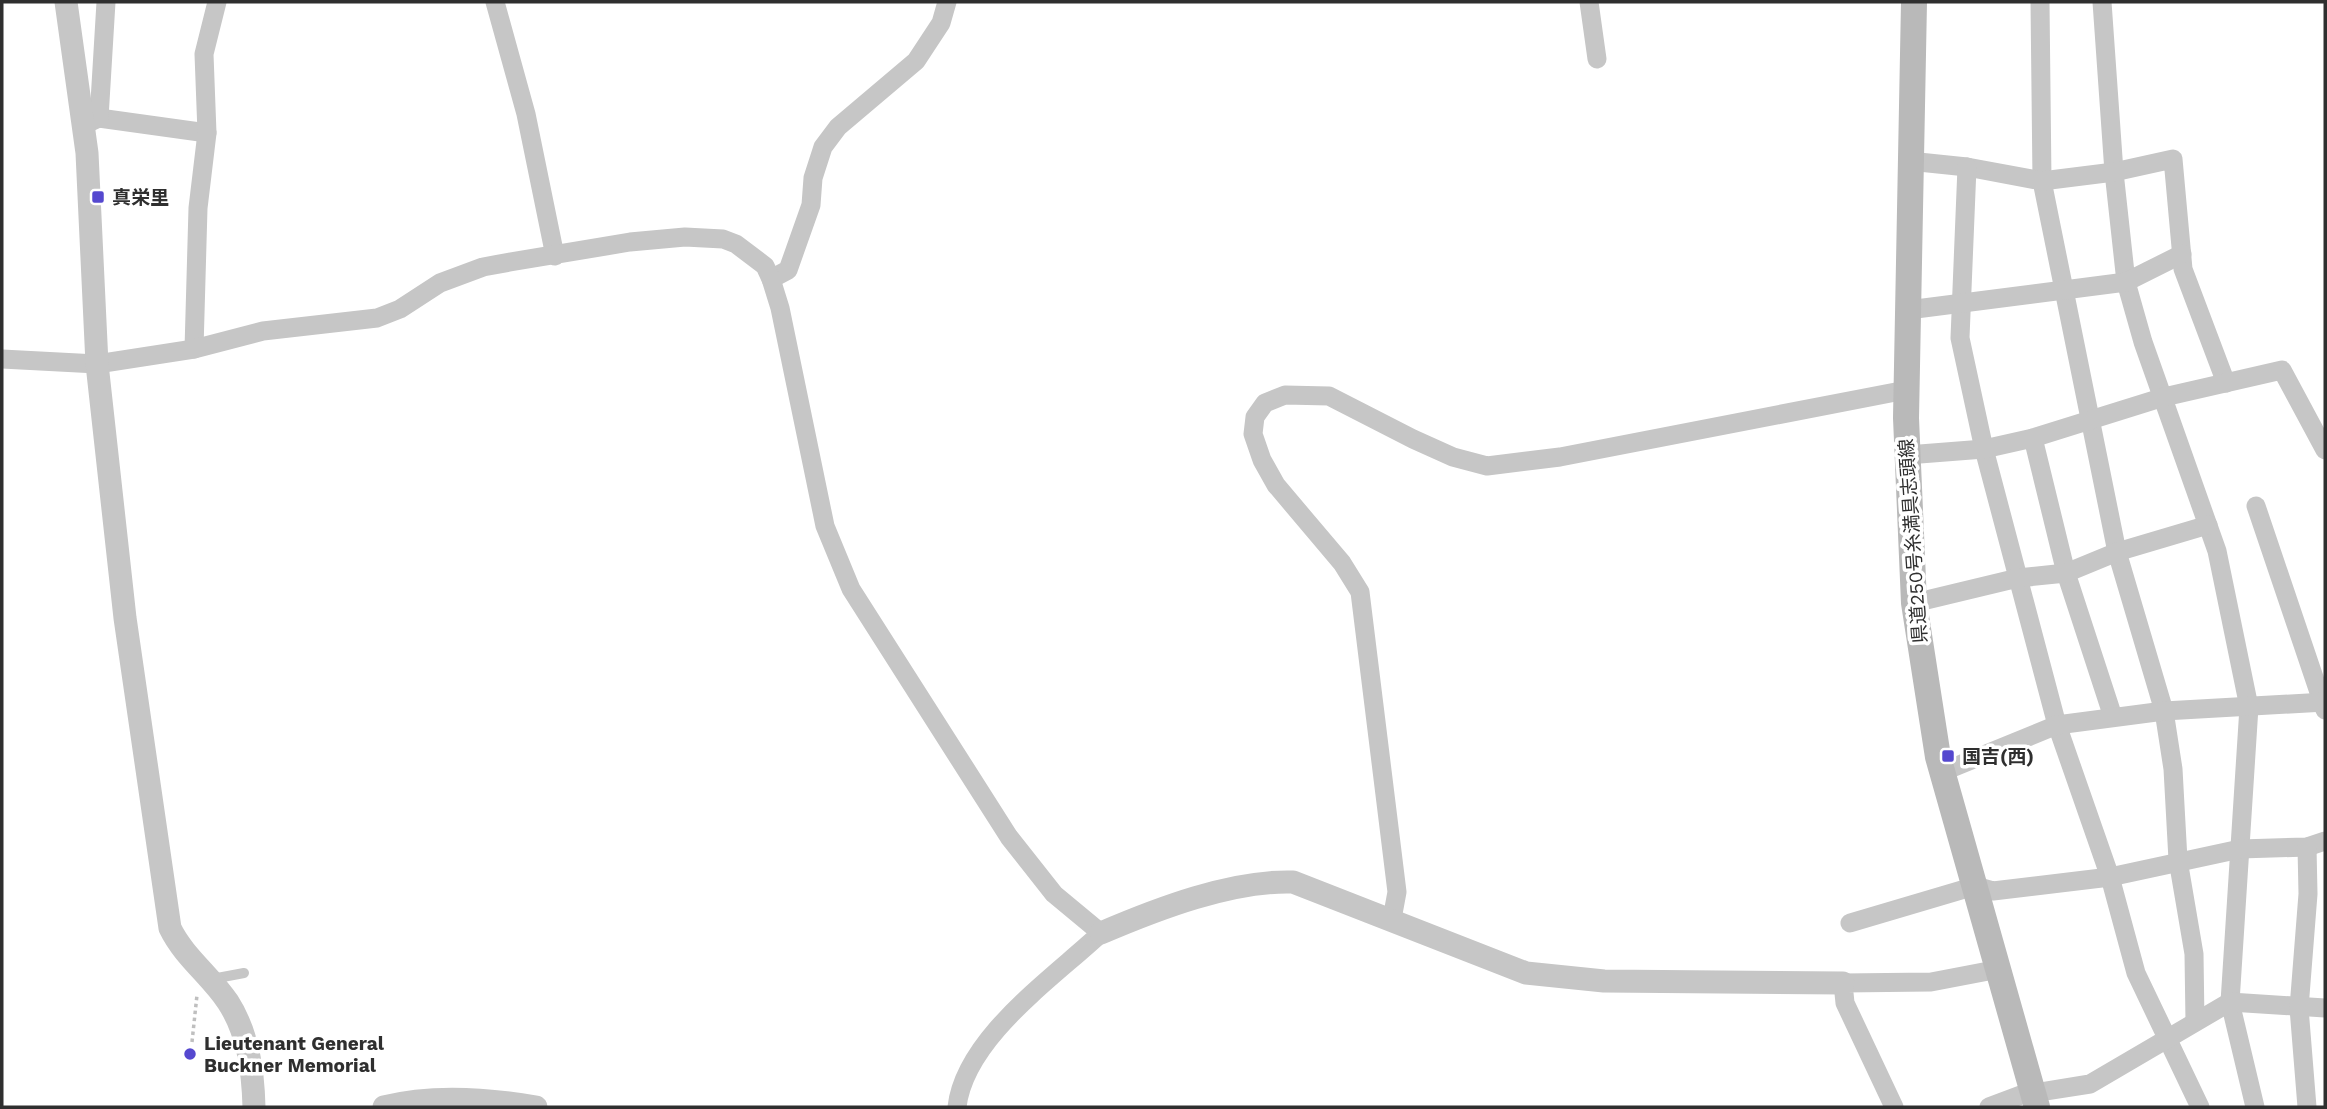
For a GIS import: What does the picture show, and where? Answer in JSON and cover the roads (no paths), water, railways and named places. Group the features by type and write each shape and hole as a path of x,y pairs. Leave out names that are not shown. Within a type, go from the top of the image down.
{"main road":[{"name":"県道250号糸満具志頭線","path":"1914,2 1906,390 1914,603 1923,671 1942,772 2035,1100"}],"street":[{"path":"66,2 91,121"},
{"path":"106,2 91,121 97,365 125,618 170,928 203,987 228,1002 247,1042 254,1079 254,1107"},
{"path":"194,349 198,208 207,133 204,54 217,2"},
{"path":"495,2 526,114 555,256"},
{"path":"771,279 788,270 811,205 813,178 823,147 838,127 916,61 941,23 947,2"},
{"path":"1589,2 1597,59"},
{"path":"2040,2 2042,181 2117,552 2164,711 2173,769 2178,860 2194,954 2195,1022"},
{"path":"2102,2 2114,172 2126,282 2143,342 2217,551 2249,708 2230,1002 2255,1107"},
{"path":"91,121 207,133"},
{"path":"1909,161 1967,167 2042,181 2114,172 2173,159 2183,269 2227,383"},
{"path":"1967,167 1961,338 1984,449 2057,725 2110,877 2136,973 2200,1107"},
{"path":"2,359 97,365 194,349 263,331 377,318 401,309 440,283 483,267 630,242 707,237 723,239 752,254 765,266 780,308 825,526 851,589 1009,837 1054,894 1101,933"},
{"path":"1908,310 2126,282 2182,254"},
{"path":"1907,455 1984,449 2033,438 2164,397 2282,370 2325,450"},
{"path":"1392,919 1397,892 1360,592 1342,562 1276,485 1262,460 1253,434 1255,417 1265,403 1285,395 1329,396 1453,457 1487,466 1560,457 1906,390"},
{"path":"2033,438 2066,573 2113,718"},
{"path":"1942,772 2057,725 2164,711 2324,705 2256,506"},
{"path":"1914,603 2018,578 2066,573 2117,552 2208,525"},
{"path":"1850,923 1975,886 1993,891 2110,877 2178,860 2240,849 2316,844 2308,894 2299,1008 2307,1107"},
{"path":"957,1107 963,1081 972,1062 1000,1027 1101,933 1139,917 1235,888 1275,882 1315,888 1513,968 1570,980 1931,982 1979,975 1999,969"},
{"path":"1843,983 1845,1003 1894,1107"},
{"path":"1989,1107 2035,1100 2043,1094 2090,1084 2230,1002 2299,1008 2325,1007"},
{"path":"384,1107 436,1101 505,1102 536,1107"}],"lane":[{"path":"203,987 244,973"}],"place":[{"name":"真栄里","path":"98,197"},
{"name":"国吉(西)","path":"1948,756"},
{"name":"Lieutenant General Buckner Memorial","path":"190,1054"}]}
